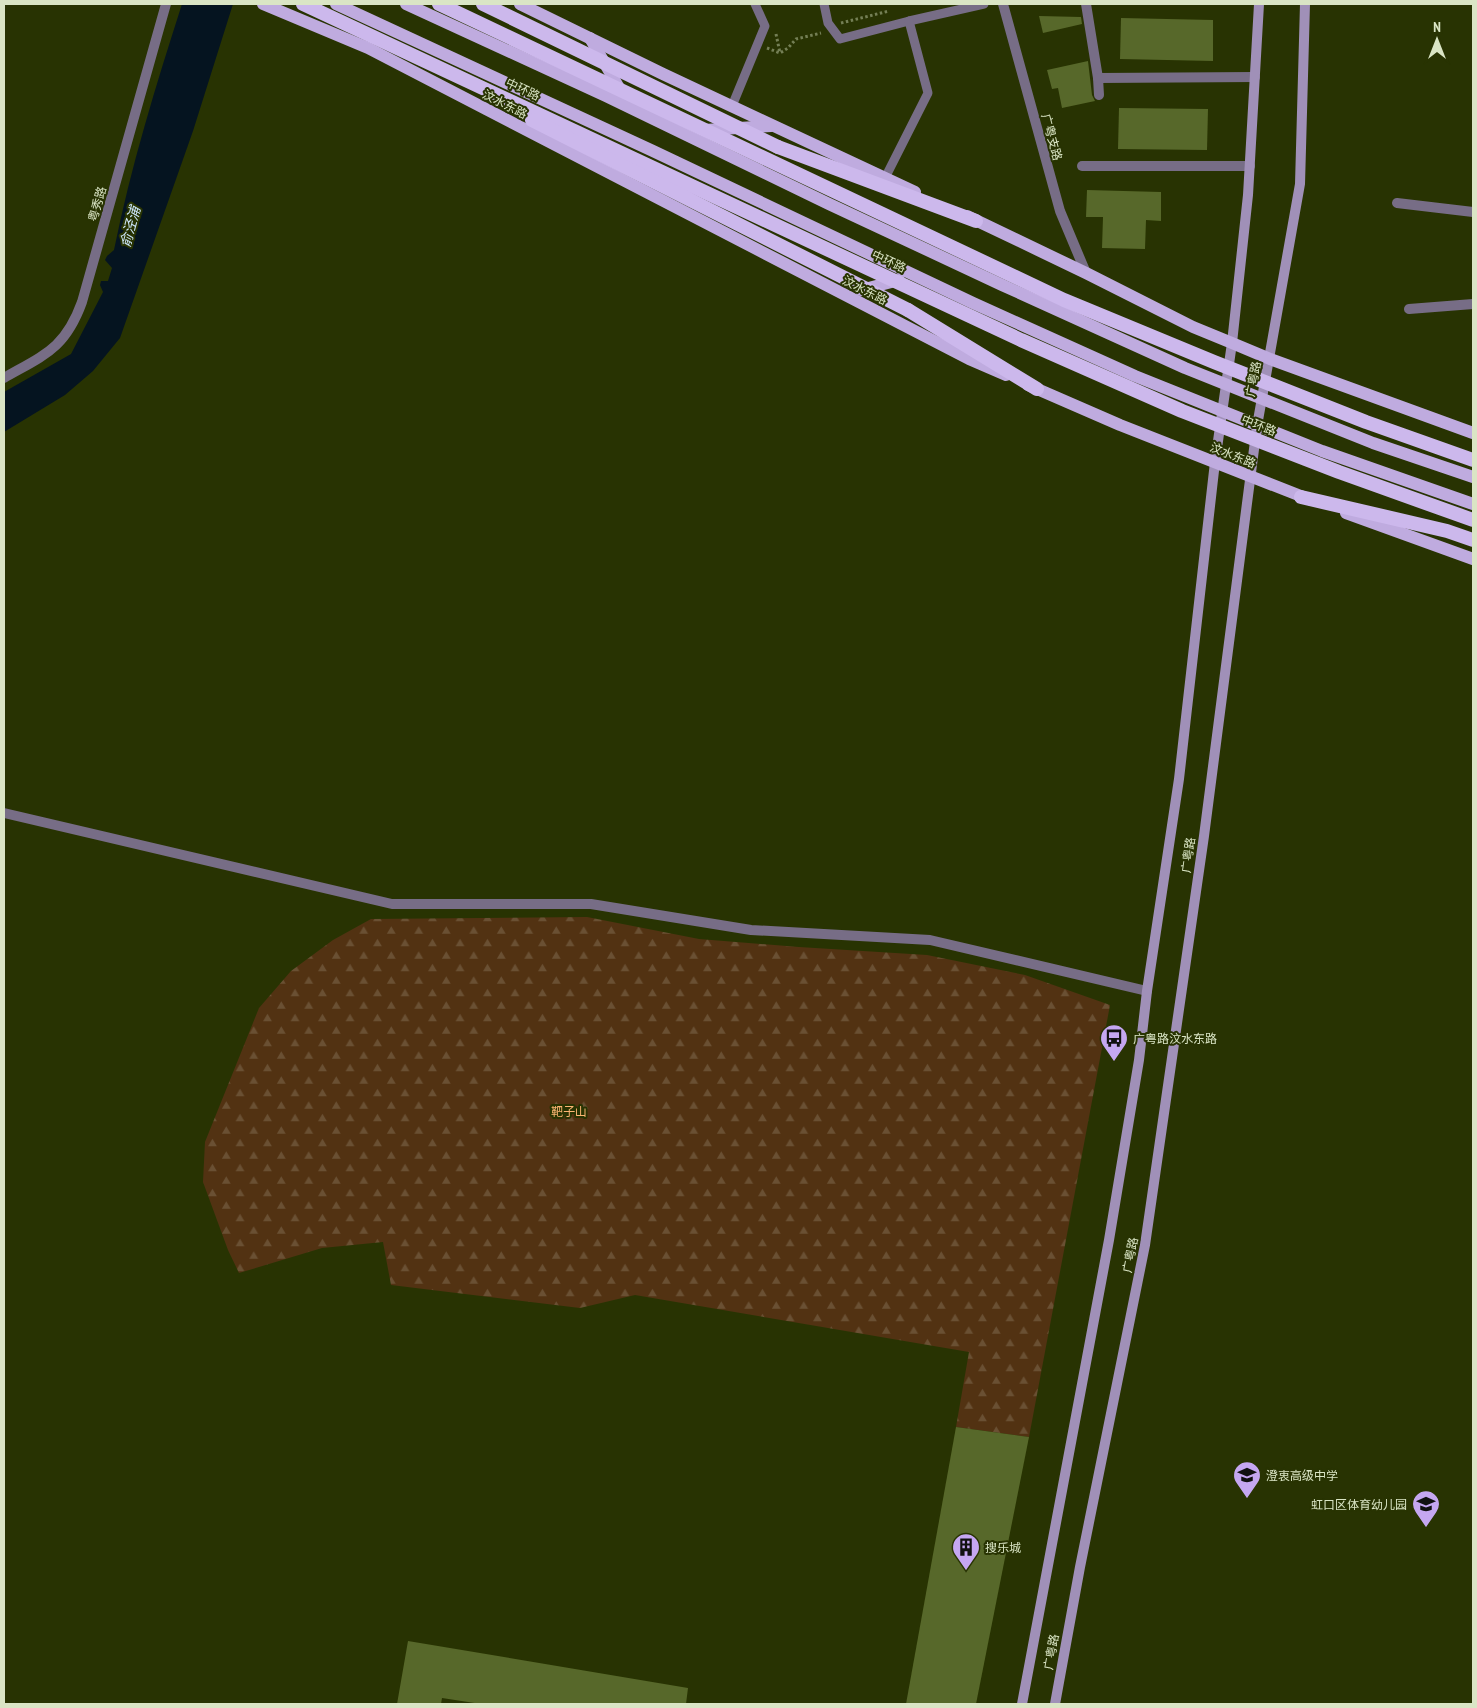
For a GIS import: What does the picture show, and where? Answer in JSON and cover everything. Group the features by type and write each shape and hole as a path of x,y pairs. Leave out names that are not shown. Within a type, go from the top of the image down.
{"highway":[{"path":"302,4 908,310 1037,389"},
{"name":"中环路","path":"302,4 1021,340 1182,411 1339,472 1473,520"},
{"path":"438,4 1064,300 1357,418 1473,460"},
{"path":"483,4 778,147 976,220"},
{"path":"1302,496 1447,531 1473,540"}],"main road":[{"name":"汶水东路","path":"263,4 368,48 969,359 1120,425 1250,477 1473,559"},
{"name":"汶水东路","path":"336,4 1085,354 1257,426 1402,481 1473,504"},
{"path":"406,4 631,108 1002,285 1185,368 1373,443 1473,477"},
{"path":"520,4 774,126 976,220 1194,327 1270,359 1473,433"},
{"name":"广粤路","path":"1022,1704 1109,1240 1138,1060 1179,779 1214,462 1232,344 1250,166 1259,4"},
{"name":"广粤路","path":"1055,1704 1080,1567 1145,1245 1204,836 1257,426 1300,184 1305,4"},
{"path":"590,38 631,108"},
{"path":"543,101 588,162"},
{"path":"679,132 774,126"},
{"path":"844,294 916,276"}],"street":[{"name":"粤秀路","path":"4,378 60,344 68,334 76,318 166,4"},
{"name":"广粤支路","path":"1004,4 1060,211 1086,273"},
{"path":"1086,4 1099,95"},
{"path":"1098,78 1255,77"},
{"path":"1082,166 1250,166"},
{"path":"1397,203 1473,212"},
{"path":"1408,309 1473,304"},
{"path":"4,813 392,904 591,904 751,930 930,940 1147,991"}],"lane":[{"path":"732,106 765,26 755,4"},
{"path":"824,4 828,23 840,39 984,4"},
{"path":"885,178 928,93 909,21"}],"green space":[{"name":"靶子山","path":"587,917 699,939 927,955 1025,975 1110,1005 1029,1437 956,1427 969,1352 635,1295 580,1308 391,1285 383,1242 322,1248 239,1273 228,1250 203,1182 205,1142 259,1008 291,971 333,940 371,919"}],"water":[{"name":"俞泾浦","path":"182,4 233,4 193,131 120,338 93,371 65,395 4,432 4,392 71,354 103,292 100,285 101,281 108,281 112,268 105,260 114,250 145,126"}],"building":[{"path":"1039,16 1081,17 1082,24 1043,33"},
{"path":"1121,18 1213,20 1213,61 1120,59"},
{"path":"1088,61 1092,95 1095,101 1062,108 1058,88 1052,89 1047,70"},
{"path":"1119,108 1208,109 1207,150 1118,149"},
{"path":"1087,190 1161,192 1161,221 1146,220 1145,249 1102,248 1103,217 1086,217"},
{"name":"搜乐城","path":"956,1427 1029,1437 976,1704 906,1704"},
{"path":"408,1641 688,1688 686,1704 481,1704 442,1698 441,1704 397,1704"}],"place":[{"name":"广粤路汶水东路","path":"1114,1062"},
{"name":"澄衷高级中学","path":"1247,1499"},
{"name":"虹口区体育幼儿园","path":"1426,1528"},
{"name":"搜乐城","path":"966,1571"}]}
